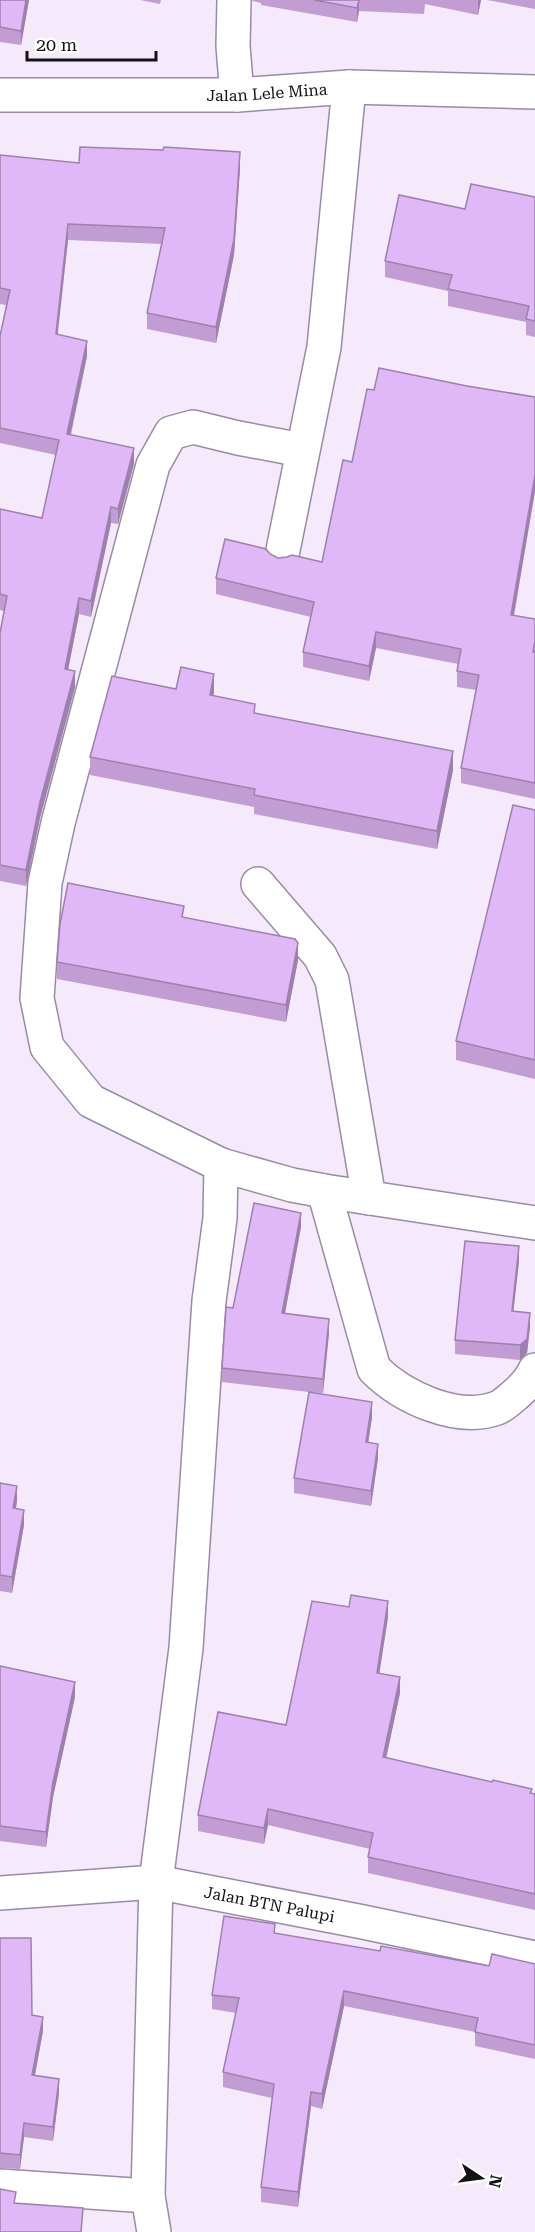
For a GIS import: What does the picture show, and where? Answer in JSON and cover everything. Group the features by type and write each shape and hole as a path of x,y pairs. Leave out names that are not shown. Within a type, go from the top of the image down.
{"street":[{"path":"234,0 233,46 237,95"},
{"path":"282,555 324,347 349,87"},
{"name":"Jalan Lele Mina","path":"0,95 237,95 349,87 535,92"},
{"path":"302,450 193,427 171,433 153,465 58,823 45,884 37,998 46,1047 91,1101 221,1165 292,1185 324,1191 535,1223"},
{"path":"258,884 320,956 332,980 369,1198"},
{"path":"154,2232 148,2196 156,1882 186,1648 209,1300 220,1218 221,1165"},
{"path":"324,1191 374,1370 388,1384 417,1399 448,1409 476,1413 499,1408 532,1379 535,1370"},
{"name":"Jalan BTN Palupi","path":"0,1893 156,1882 535,1958"},
{"path":"0,2186 148,2196"}],"building":[{"path":"0,0 26,0 21,31 0,27"},
{"path":"314,0 359,0 357,8"},
{"path":"80,147 163,150 164,147 240,152 234,239 216,327 147,313 165,228 68,224 56,334 87,341 67,434 134,448 118,509 111,507 91,601 79,598 65,669 75,671 40,802 26,870 0,865 0,633 7,596 0,594 0,509 42,518 59,440 0,428 0,336 10,290 0,288 0,155 79,163"},
{"path":"471,184 535,197 535,321 526,319 529,306 448,289 452,275 385,261 399,195 465,209"},
{"path":"379,368 535,397 535,475 511,615 535,619 533,652 535,652 535,783 461,768 479,675 457,671 461,649 376,632 369,666 303,652 314,602 216,578 225,539 266,549 278,558 292,555 322,562 343,460 352,462 367,389 374,390"},
{"path":"181,667 214,674 210,695 255,704 254,713 453,751 437,831 254,795 255,789 90,757 112,676 176,689"},
{"path":"513,805 535,810 535,1060 456,1041"},
{"path":"68,883 184,906 182,917 295,939 298,943 286,1005 57,962 60,924"},
{"path":"254,1203 301,1213 282,1313 329,1319 323,1379 222,1368 226,1307 233,1308"},
{"path":"465,1241 519,1246 512,1311 530,1313 527,1339 520,1345 455,1340"},
{"path":"309,1392 372,1402 366,1442 378,1444 371,1491 294,1478"},
{"path":"0,1483 17,1486 13,1508 24,1510 12,1577 0,1575"},
{"path":"351,1595 388,1601 377,1673 400,1677 383,1757 532,1789 530,1793 535,1794 535,1894 368,1857 373,1833 268,1809 264,1828 198,1815 218,1712 286,1725 312,1601 349,1607"},
{"path":"0,1666 75,1682 53,1782 46,1832 0,1826"},
{"path":"224,1916 275,1924 274,1933 380,1951 381,1946 489,1966 492,1954 535,1964 535,2045 475,2032 478,2018 344,1991 322,2094 311,2092 298,2192 261,2187 274,2084 223,2072 239,1998 212,1995"},
{"path":"0,1938 31,1938 32,2015 43,2017 32,2075 59,2079 53,2127 24,2123 20,2155 0,2153"},
{"path":"0,2189 16,2192 14,2203 83,2208 81,2232 0,2232"}]}
